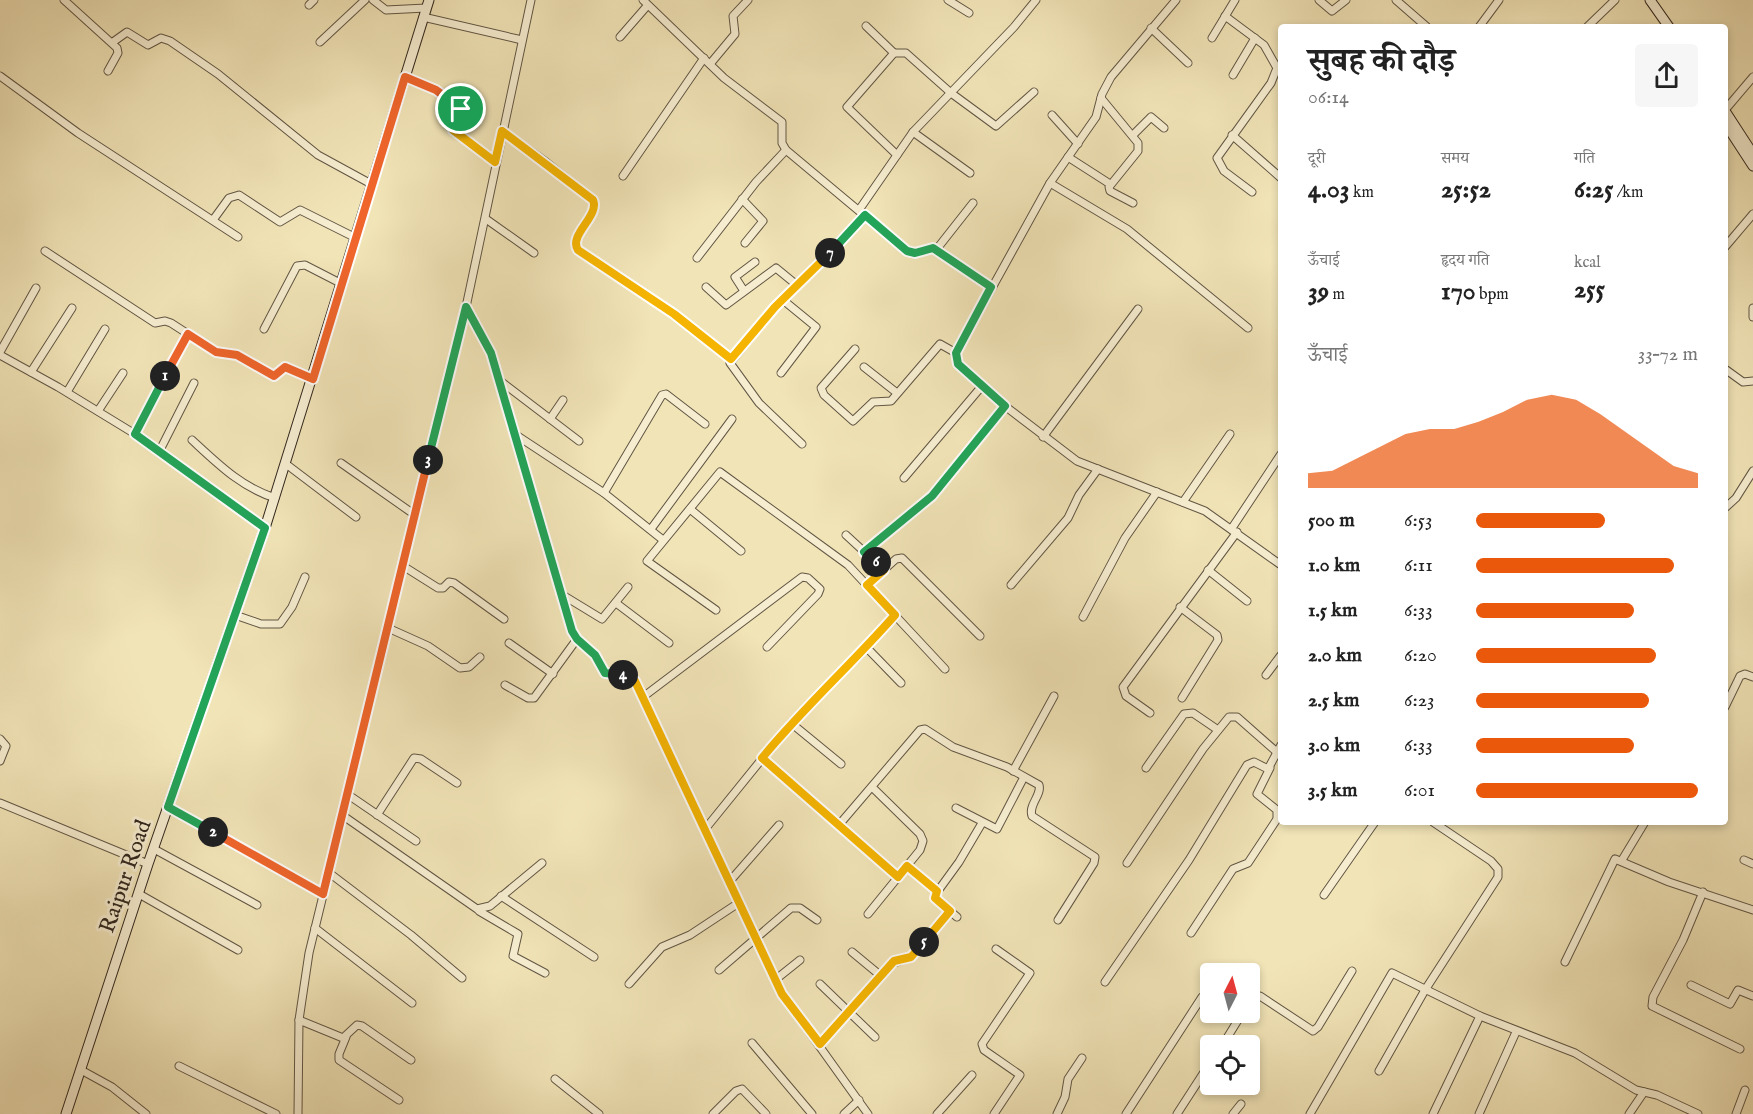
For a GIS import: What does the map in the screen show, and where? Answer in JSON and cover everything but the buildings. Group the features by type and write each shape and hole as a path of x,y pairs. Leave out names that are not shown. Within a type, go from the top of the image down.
{"main road":[{"path":"1650,0 1666,24"},
{"name":"Raipur Road","path":"66,1114 148,864 275,498 426,8"},
{"path":"1660,17 1662,24"},
{"path":"1728,116 1753,154"},
{"path":"1728,128 1753,166"}],"street":[{"path":"64,0 113,42 118,53 108,71"},
{"path":"320,42 365,0"},
{"path":"373,0 386,10 426,8 522,39"},
{"path":"298,1114 298,1020 315,928 466,307 531,0"},
{"path":"623,176 707,61 735,34 733,16 748,0"},
{"path":"948,0 969,14"},
{"path":"731,359 862,212 913,132 1036,0"},
{"path":"1176,0 1111,76 1101,98 1098,113 1050,183 956,353 958,364 982,386 1043,437 1077,461 1204,511 1278,563"},
{"path":"1212,38 1235,0"},
{"path":"1319,0 1332,11 1346,0"},
{"path":"1396,0 1424,24"},
{"path":"1481,24 1498,0"},
{"path":"1590,24 1615,0"},
{"path":"620,37 645,3 731,84 784,123 782,143 786,150 907,251 915,253 930,248 936,250 991,287"},
{"path":"1225,16 1266,48 1276,66 1276,74 1217,156 1216,162 1224,171 1252,192"},
{"path":"867,26 894,53 906,53 951,93 996,126 1034,92"},
{"path":"1151,28 1188,63"},
{"path":"113,42 127,32 148,45 161,38 170,41 218,74 318,155 373,185"},
{"path":"1233,75 1255,38"},
{"path":"894,53 847,107 897,155"},
{"path":"0,76 78,133 238,237"},
{"path":"405,77 436,90 460,106 461,111 453,124 453,130 495,162"},
{"path":"1728,107 1753,77"},
{"path":"1101,98 1138,143 1138,151 1110,184 1110,192 1133,203"},
{"path":"1052,115 1078,144"},
{"path":"1133,135 1151,117 1164,128"},
{"path":"502,131 546,162 594,201 594,207 576,242 578,250 674,314 731,359 732,368 747,389 802,444"},
{"path":"913,132 970,172"},
{"path":"1232,135 1278,175"},
{"path":"697,258 742,199 786,150"},
{"path":"1068,157 1110,184"},
{"path":"1050,183 1127,229 1248,328"},
{"path":"213,220 230,198 239,195 280,222 300,210 356,237"},
{"path":"742,199 763,222 745,243"},
{"path":"936,250 973,203"},
{"path":"1728,243 1753,214"},
{"path":"486,219 534,253"},
{"path":"45,251 155,323 167,321 216,352 237,355 274,376 285,367 313,379"},
{"path":"744,291 735,277 755,262"},
{"path":"264,328 297,266 302,264 342,284"},
{"path":"706,287 726,305 774,268 798,286"},
{"path":"36,288 0,354 135,434 265,528"},
{"path":"781,373 816,327 783,300"},
{"path":"466,307 483,336 499,380 561,594 577,639 595,655 605,673 630,677 643,697 775,980 788,1003 820,1044 868,1114"},
{"path":"31,372 72,308"},
{"path":"1753,308 1753,317"},
{"path":"1043,437 1138,309"},
{"path":"67,392 105,329"},
{"path":"135,434 188,334"},
{"path":"855,349 821,386 824,395 854,421 871,404 889,402 940,344 956,353"},
{"path":"864,367 897,393"},
{"path":"1728,371 1743,382 1753,381"},
{"path":"98,411 123,373"},
{"path":"499,380 579,441"},
{"path":"159,452 194,383"},
{"path":"904,478 982,386"},
{"path":"604,493 662,395 666,394 705,424"},
{"path":"550,418 564,400"},
{"path":"864,552 932,496 1005,406"},
{"path":"651,529 732,419"},
{"path":"1182,502 1230,434"},
{"path":"516,435 604,493 663,540"},
{"path":"192,440 237,480 252,490 275,498"},
{"path":"1150,713 1126,696 1123,687 1208,570 1278,459"},
{"path":"341,463 415,515"},
{"path":"286,464 356,517"},
{"path":"1011,585 1068,518 1079,495 1098,469"},
{"path":"1728,505 1736,498 1753,471"},
{"path":"716,609 648,564 647,560 718,473 723,473 829,550 867,585 945,669"},
{"path":"1083,617 1125,538 1157,492"},
{"path":"690,508 741,550"},
{"path":"846,535 884,570"},
{"path":"867,585 897,559 905,560 980,636"},
{"path":"403,566 438,588 443,588 449,582 454,583 504,619"},
{"path":"1208,570 1247,601"},
{"path":"235,615 261,624 280,624 292,607 304,577"},
{"path":"643,697 802,577 808,578 820,589 818,594 767,647"},
{"path":"561,594 601,619 605,618 628,587"},
{"path":"616,603 669,643"},
{"path":"1180,607 1216,635 1218,640 1182,698"},
{"path":"706,828 791,723 867,648 895,615"},
{"path":"388,628 428,646 460,668 469,667 480,657"},
{"path":"504,685 534,698 577,639"},
{"path":"509,643 553,674"},
{"path":"867,648 901,683"},
{"path":"1266,675 1278,659"},
{"path":"1728,701 1740,676 1745,674 1753,678"},
{"path":"1013,771 1054,696"},
{"path":"1146,768 1184,714 1193,713 1218,730"},
{"path":"1127,863 1229,717 1234,716 1278,753"},
{"path":"791,723 841,764"},
{"path":"838,826 922,728 957,749 1013,771 1040,786 1031,811 1032,816 1096,858 1058,920"},
{"path":"0,739 6,746 0,761"},
{"path":"1191,933 1233,869 1247,865 1277,819 1277,810 1257,794 1278,756"},
{"path":"377,815 414,758 419,758 457,783"},
{"path":"762,758 898,877"},
{"path":"1105,982 1189,860 1247,765 1251,762 1270,768"},
{"path":"956,808 993,828 999,828 1024,777"},
{"path":"868,914 920,850 922,837 872,787"},
{"path":"347,794 416,841"},
{"path":"0,803 148,864"},
{"path":"168,807 323,894"},
{"path":"342,815 477,909 518,934 513,956 544,973"},
{"path":"957,917 935,898 937,891 959,862 982,822"},
{"path":"730,881 779,825"},
{"path":"1324,895 1373,825"},
{"path":"1379,1071 1425,990 1497,881 1499,872 1491,861 1437,825"},
{"path":"1622,860 1643,825"},
{"path":"154,849 257,905"},
{"path":"1565,962 1613,861 1622,860 1669,882 1753,910"},
{"path":"1744,860 1753,864"},
{"path":"477,909 486,909 542,862"},
{"path":"907,866 937,891"},
{"path":"328,872 411,935 462,978"},
{"path":"1703,892 1683,940 1653,997 1652,1006 1740,1049"},
{"path":"138,894 238,950"},
{"path":"501,896 594,957"},
{"path":"629,984 662,947 690,934 740,902"},
{"path":"719,970 793,907 817,920"},
{"path":"820,1044 894,961 911,957 950,911"},
{"path":"315,928 412,1003"},
{"path":"994,1114 1020,1075 984,1050 982,1044 1030,973 996,949"},
{"path":"852,952 881,976"},
{"path":"775,980 800,960"},
{"path":"1260,996 1307,1030 1313,1031 1318,1027 1352,971"},
{"path":"1310,1114 1388,976 1396,974 1516,1032 1575,1053 1644,1092 1698,1114"},
{"path":"820,984 874,1037"},
{"path":"1690,985 1731,1004 1738,990 1753,996"},
{"path":"1126,1114 1200,1000"},
{"path":"1433,1114 1480,1016"},
{"path":"298,1020 339,1037 346,1037"},
{"path":"399,1100 339,1060 339,1054 346,1037 357,1025 362,1026 411,1060"},
{"path":"1479,1114 1516,1032"},
{"path":"752,1043 812,1114"},
{"path":"1057,1114 1065,1097 1068,1079 1082,1058"},
{"path":"179,1066 276,1114"},
{"path":"81,1070 112,1087 146,1114"},
{"path":"937,1114 972,1075"},
{"path":"555,1078 599,1114"},
{"path":"1177,1114 1200,1078"},
{"path":"714,1114 736,1091 742,1089 766,1114"},
{"path":"1736,1114 1745,1090"},
{"path":"1629,1114 1644,1092"},
{"path":"844,1114 859,1100"},
{"path":"1233,1114 1240,1104"}],"route":[{"path":"405,77 436,90 461,109 453,124 453,130 495,162 502,131 546,162 594,201 594,207 576,242 575,246 578,250 674,314 731,359 775,307 865,215 907,251 915,253 926,248 933,248 991,287 956,353 956,359 958,364 1005,406 932,496 864,552 884,570 867,585 895,615 850,666 791,723 762,758 898,877 907,866 937,891 936,900 950,911 911,957 894,961 820,1044 782,994 690,793 635,681 628,675 611,676 605,673 595,655 574,636 491,353 466,307 323,894 168,807 265,528 135,434 188,334 216,352 230,352 274,376 285,367 313,379 405,77"}]}
